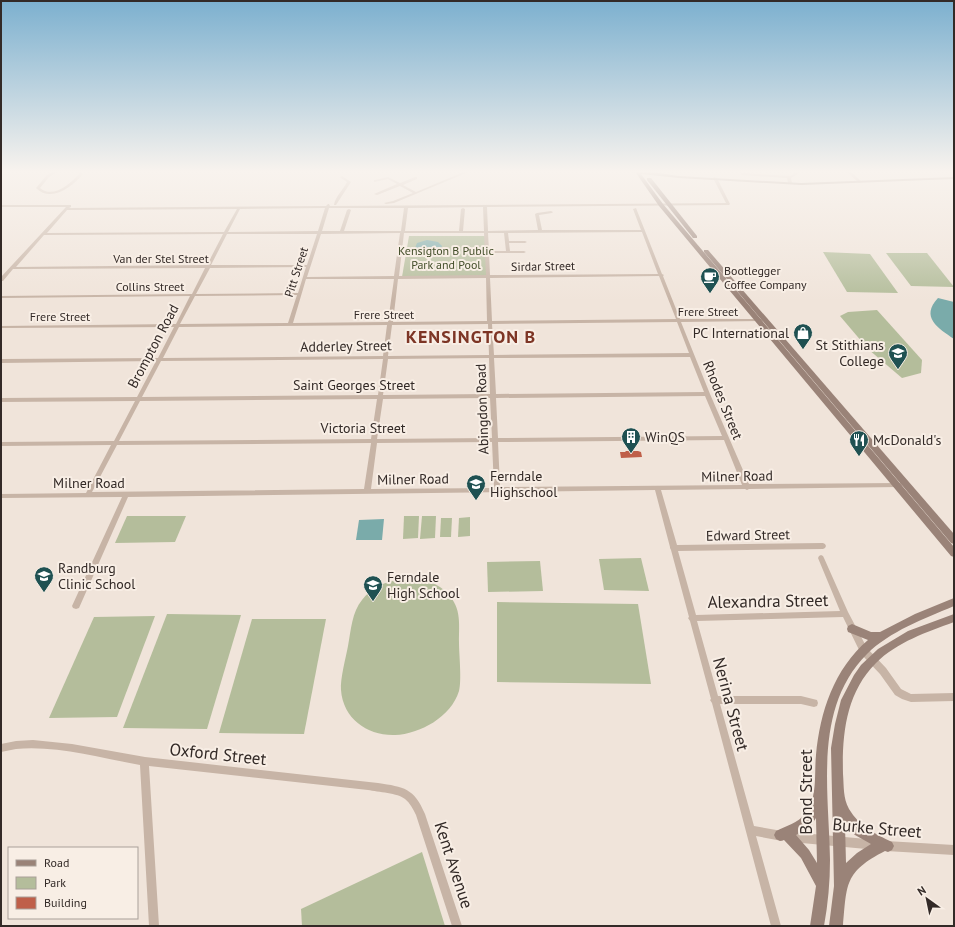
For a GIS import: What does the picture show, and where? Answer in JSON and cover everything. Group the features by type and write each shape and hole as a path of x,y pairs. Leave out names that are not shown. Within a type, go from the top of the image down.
{"main road":[{"path":"669,214 907,484 954,540"},
{"path":"676,214 897,486 953,552"},
{"name":"Bond Street","path":"817,926 823,886 824,839 821,792 822,751 827,716 832,700 853,663 864,651 882,637 900,627 953,602"},
{"name":"Bond Street","path":"836,926 840,886 837,748 842,718 851,690 873,659 884,651 903,639 954,618"},
{"path":"852,629 871,637 882,637"},
{"path":"821,792 809,821 785,836 805,854 823,886"},
{"path":"838,800 845,816 858,831 884,846"},
{"path":"840,886 850,867 858,858 884,846"}],"street":[{"path":"1,280 61,214"},
{"name":"Brompton Road","path":"88,495 235,214"},
{"name":"Pitt Street","path":"290,324 325,214"},
{"path":"341,233 347,214"},
{"path":"367,492 405,214"},
{"path":"461,232 463,214"},
{"name":"Abingdon Road","path":"485,214 497,490"},
{"path":"537,214 540,231"},
{"name":"Rhodes Street","path":"637,214 662,275 678,322 747,488"},
{"path":"506,231 508,252"},
{"path":"43,234 644,231"},
{"path":"507,242 525,242"},
{"path":"487,252 524,252"},
{"name":"Van der Stel Street","path":"12,268 309,266"},
{"name":"Sirdar Street","path":"305,278 662,275"},
{"name":"Collins Street","path":"1,297 300,294"},
{"name":"Frere Street","path":"1,327 678,322 762,320"},
{"name":"Adderley Street","path":"1,361 692,355"},
{"name":"Saint Georges Street","path":"1,400 707,394"},
{"name":"Victoria Street","path":"1,444 725,438"},
{"name":"Milner Road","path":"1,496 747,488 897,486 907,484"},
{"name":"Nerina Street","path":"658,489 776,926"},
{"path":"76,606 126,495"},
{"name":"Edward Street","path":"673,548 823,546"},
{"name":"Alexandra Street","path":"821,558 845,614 864,651 873,659 894,687 905,696 954,697"},
{"name":"Alexandra Street","path":"692,618 845,614"},
{"path":"714,700 801,700 814,703"},
{"name":"Oxford Street","path":"1,748 22,744 46,745 144,761 389,790 406,794 417,806 420,814"},
{"path":"144,761 154,926"},
{"name":"Kent Avenue","path":"420,814 457,926"},
{"name":"Burke Street","path":"750,830 785,836 839,840 884,846 954,850"}],"green space":[{"name":"Kensigton B Public Park and Pool","path":"409,236 487,236 489,277 402,277"},
{"path":"823,252 870,254 898,293 847,292"},
{"path":"886,253 927,253 954,287 911,286"},
{"path":"877,310 922,360 921,373 902,378 868,349 840,316 848,312"},
{"path":"127,516 186,516 175,542 115,543"},
{"path":"404,516 419,516 418,538 403,539"},
{"path":"422,516 436,516 435,538 420,539"},
{"path":"470,517 470,536 458,537 459,518"},
{"path":"441,518 452,518 451,537 440,537"},
{"path":"641,558 649,591 604,590 599,559"},
{"path":"540,561 543,591 488,592 487,562"},
{"path":"398,580 422,581 434,584 444,590 454,602 457,608 459,621 460,687 455,700 449,709 433,722 405,734 385,735 367,729 352,717 346,709 341,685 352,622 356,610 366,596 374,589 388,582"},
{"path":"497,602 638,604 651,684 497,682"},
{"path":"167,614 241,615 207,729 123,728"},
{"path":"155,616 117,717 49,718 94,617"},
{"path":"252,619 326,619 304,734 219,733"},
{"path":"422,852 445,926 302,926 301,909"}],"water":[{"path":"427,240 438,242 442,246 441,249 428,254 418,251 415,248 417,243"},
{"path":"938,298 954,302 954,339 942,331 933,322 931,311"},
{"path":"384,519 382,540 356,540 359,520"}],"building":[{"name":"WinQS","path":"625,451 641,452 642,457 621,458 620,452 626,452"}],"place":[{"name":"Bootlegger Coffee Company","path":"710,294"},
{"name":"PC International","path":"803,350"},
{"name":"St Stithians College","path":"898,370"},
{"name":"WinQS","path":"631,454"},
{"name":"McDonald's","path":"859,457"},
{"name":"Ferndale Highschool","path":"476,501"},
{"name":"Randburg Clinic School","path":"44,593"},
{"name":"Ferndale High School","path":"373,602"}],"district":[{"name":"KENSINGTON B","path":"471,336"}]}
